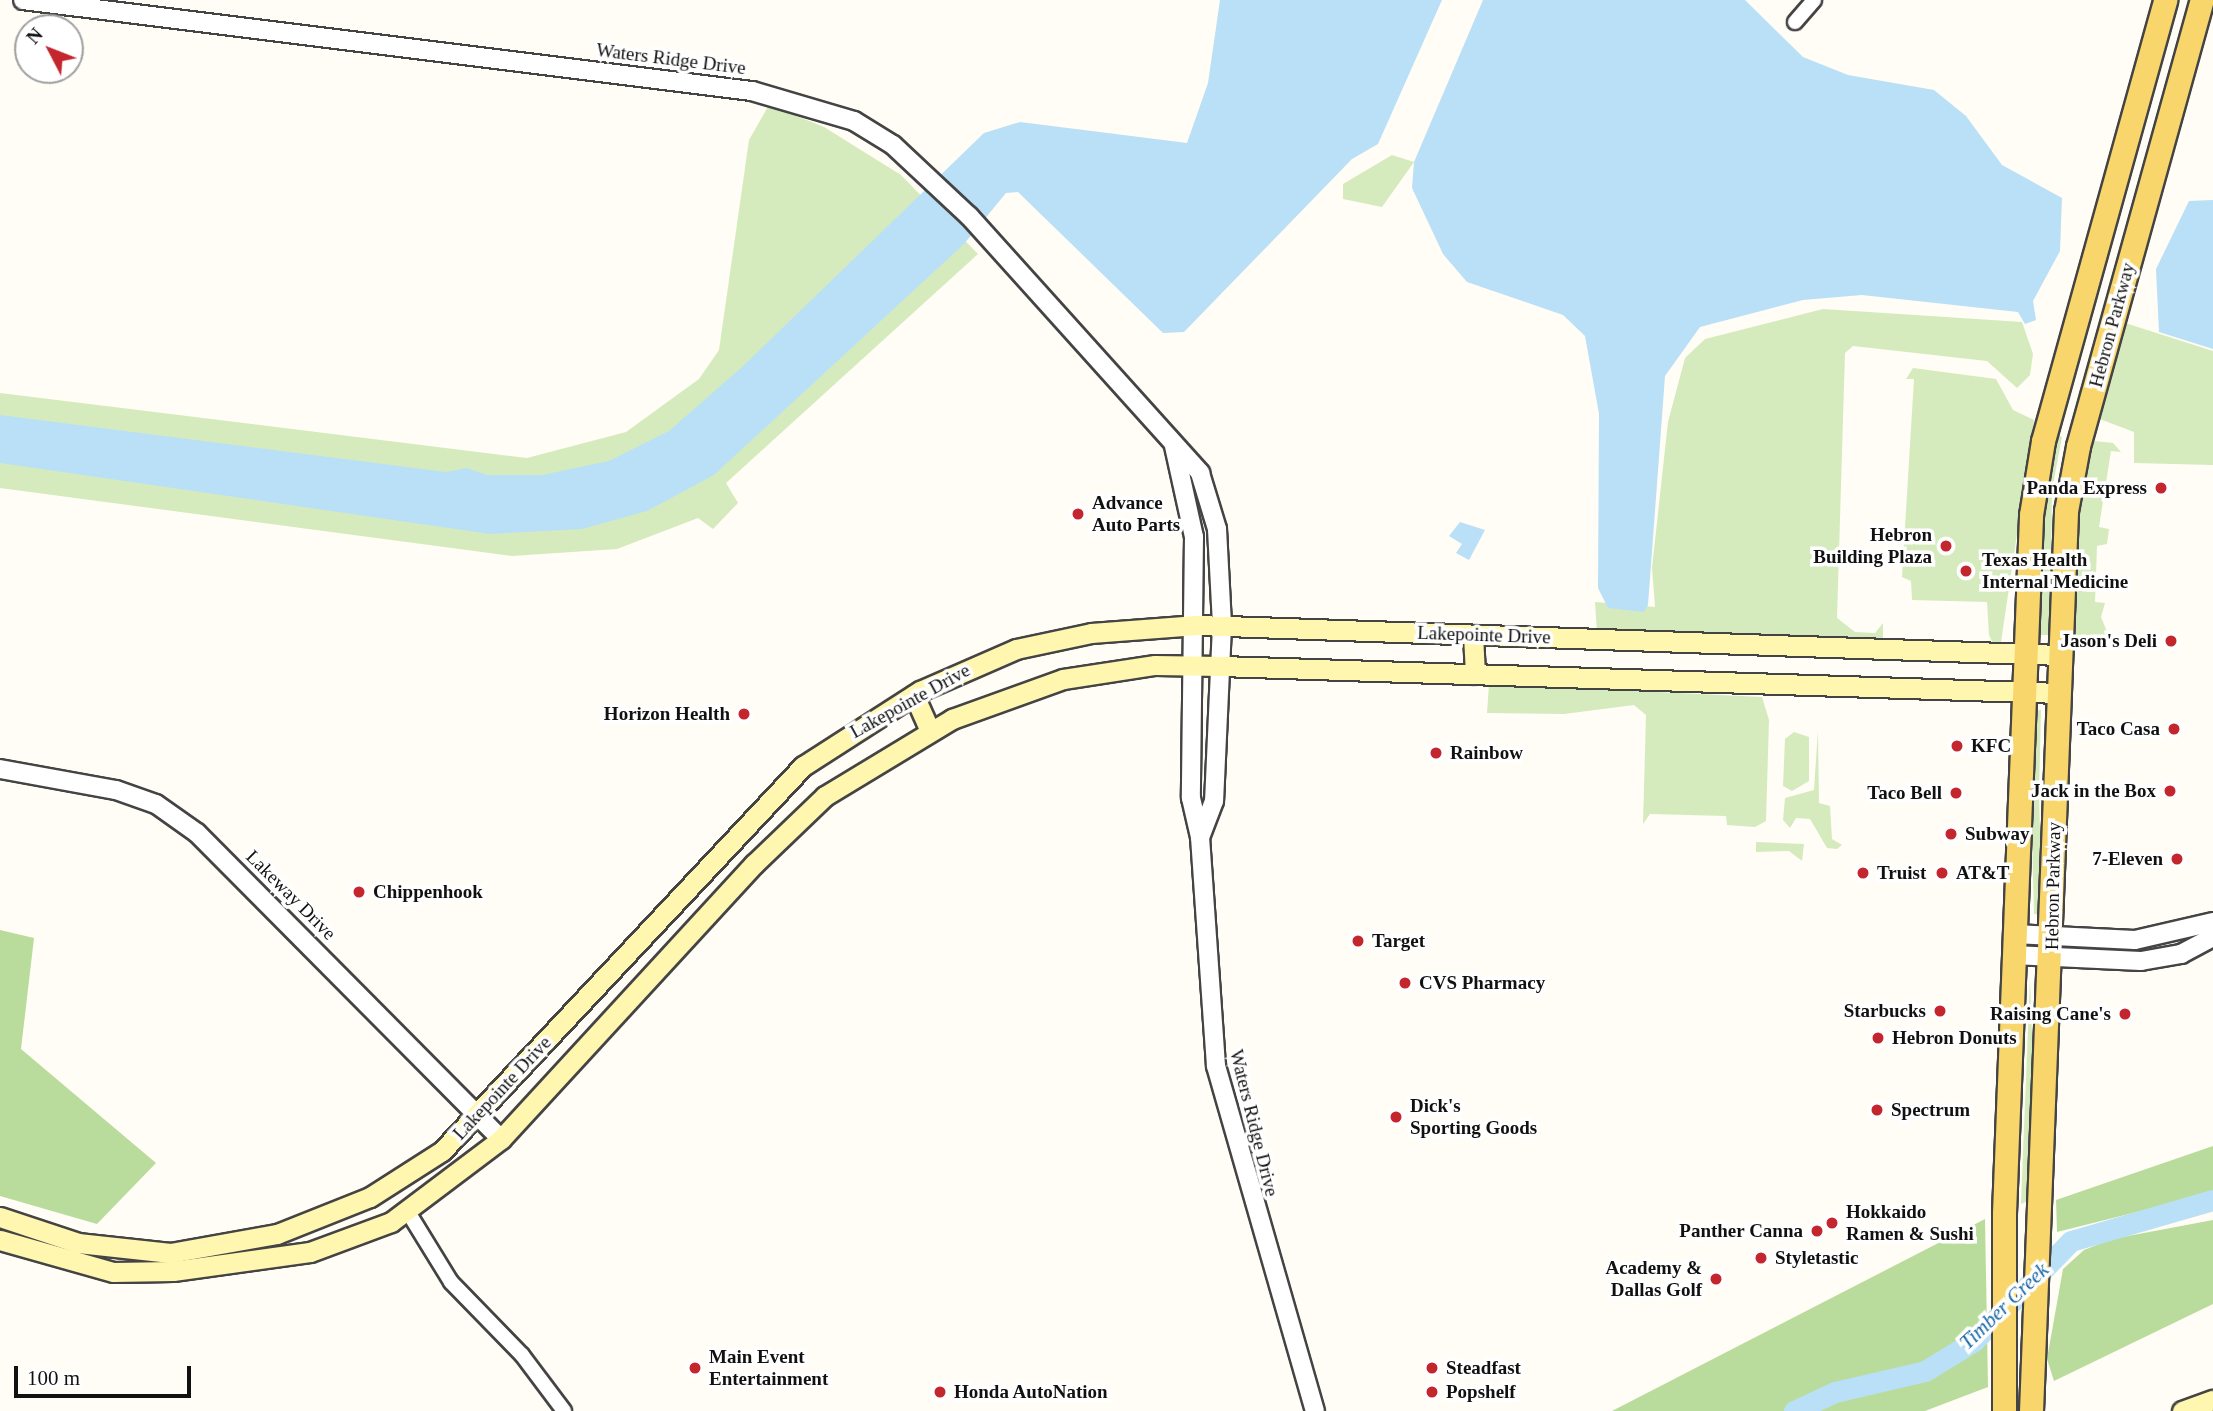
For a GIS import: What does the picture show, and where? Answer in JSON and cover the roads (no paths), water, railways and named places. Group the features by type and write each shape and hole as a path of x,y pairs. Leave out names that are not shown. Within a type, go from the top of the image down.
{"main road":[{"path":"2163,6 2196,21"},
{"name":"Hebron Parkway","path":"2004,1404 2004,1213 2023,652 2031,516 2051,412 2163,6"},
{"path":"2155,34 2196,21"},
{"name":"Hebron Parkway","path":"2031,1402 2035,1199 2050,947 2066,511 2085,421 2196,21"},
{"path":"2051,412 2085,421"},
{"name":"Lakepointe Drive","path":"0,1217 78,1243 170,1253 277,1234 335,1214 400,1180 442,1151 729,841 803,766 914,695 1016,649 1091,633 1197,625 2060,655"},
{"path":"1473,635 1475,674"},
{"name":"Lakepointe Drive","path":"0,1240 76,1264 113,1272 173,1271 270,1260 346,1240 408,1212 500,1139 754,864 825,796 930,731 1063,679 1194,666 1220,666 2022,694 2059,693"},
{"path":"914,695 930,731"},
{"path":"729,841 754,864"},
{"path":"505,1085 531,1107"},
{"path":"76,1264 78,1243"},
{"path":"2182,1411 2213,1400"}],"street":[{"name":"Waters Ridge Drive","path":"23,0 774,94 854,121 916,164 1148,409 1174,446 1200,473 1217,529 1222,626 1214,801 1200,837"},
{"path":"1795,22 1814,0"},
{"name":"Waters Ridge Drive","path":"1174,446 1194,537 1197,625 1191,798 1200,837 1216,1066 1315,1411"},
{"name":"Lakeway Drive","path":"0,769 116,790 156,804 185,825 255,887 500,1139"},
{"path":"2050,947 2135,940 2213,922"},
{"path":"2014,945 2050,947 2141,961 2181,954 2213,937"},
{"path":"408,1212 452,1282 522,1355 564,1411"}],"water":[{"path":"1220,0 1442,0 1378,144 1352,159 1184,332 1163,333 1018,192 1006,193 964,244 714,475 647,511 582,529 490,534 0,463 0,415 446,472 467,468 487,475 542,475 609,461 669,431 742,367 984,133 1020,122 1187,143 1208,83"},
{"path":"1483,0 1745,0 1803,57 1848,75 1934,90 1966,116 2002,165 2062,198 2060,251 2033,301 2036,320 2025,324 2018,312 1862,295 1803,300 1700,327 1665,376 1648,605 1644,612 1608,608 1598,588 1599,414 1585,336 1563,315 1467,282 1443,254 1412,188 1414,162"},
{"path":"2213,200 2213,349 2159,332 2156,269 2189,201"},
{"path":"1460,522 1485,530 1469,560 1456,553 1462,544 1449,536"}],"waterway":[{"name":"Timber Creek","path":"1794,1411 1835,1392 1925,1371 1974,1341 2071,1241 2213,1200"}],"place":[{"name":"Panda Express","path":"2161,488"},
{"name":"Advance Auto Parts","path":"1078,514"},
{"name":"Hebron Building Plaza","path":"1946,546"},
{"name":"Texas Health Internal Medicine","path":"1966,571"},
{"name":"Jason's Deli","path":"2171,641"},
{"name":"Horizon Health","path":"744,714"},
{"name":"Taco Casa","path":"2174,729"},
{"name":"KFC","path":"1957,746"},
{"name":"Rainbow","path":"1436,753"},
{"name":"Jack in the Box","path":"2170,791"},
{"name":"Taco Bell","path":"1956,793"},
{"name":"Subway","path":"1951,834"},
{"name":"7-Eleven","path":"2177,859"},
{"name":"Truist","path":"1863,873"},
{"name":"AT&T","path":"1942,873"},
{"name":"Chippenhook","path":"359,892"},
{"name":"Target","path":"1358,941"},
{"name":"CVS Pharmacy","path":"1405,983"},
{"name":"Starbucks","path":"1940,1011"},
{"name":"Raising Cane's","path":"2125,1014"},
{"name":"Hebron Donuts","path":"1878,1038"},
{"name":"Spectrum","path":"1877,1110"},
{"name":"Dick's Sporting Goods","path":"1396,1117"},
{"name":"Hokkaido Ramen & Sushi","path":"1832,1223"},
{"name":"Panther Canna","path":"1817,1231"},
{"name":"Styletastic","path":"1761,1258"},
{"name":"Academy & Dallas Golf","path":"1716,1279"},
{"name":"Main Event Entertainment","path":"695,1368"},
{"name":"Steadfast","path":"1432,1368"},
{"name":"Honda AutoNation","path":"940,1392"},
{"name":"Popshelf","path":"1432,1392"}]}
